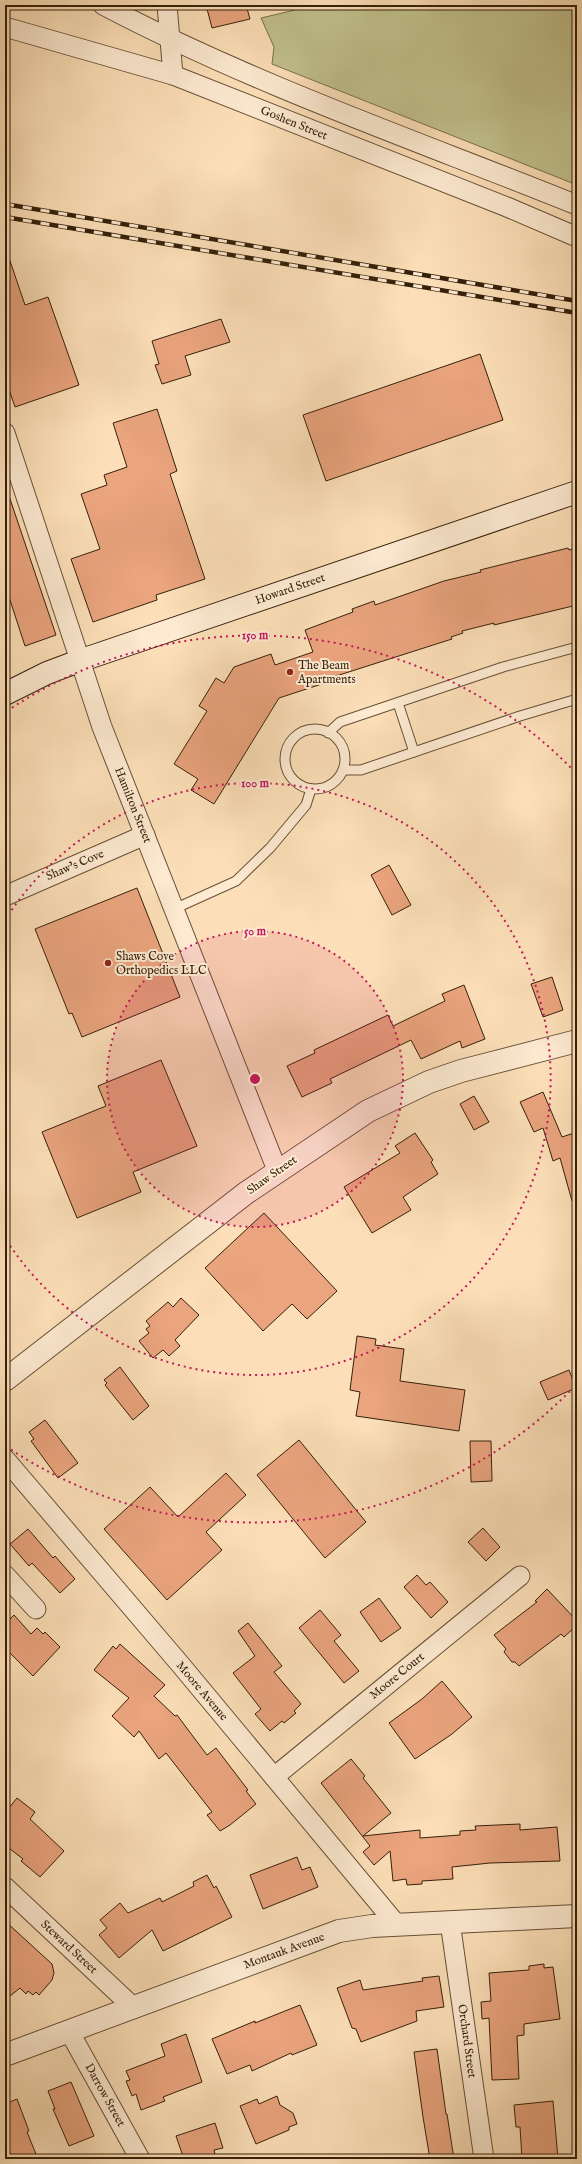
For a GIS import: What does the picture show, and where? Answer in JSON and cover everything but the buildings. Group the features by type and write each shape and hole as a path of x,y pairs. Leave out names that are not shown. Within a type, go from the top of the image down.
{"street":[{"path":"103,5 171,40 241,72 577,205"},
{"path":"166,5 171,40 173,75"},
{"name":"Goshen Street","path":"5,27 173,75 500,204 577,237"},
{"name":"Hamilton Street","path":"5,433 102,727 278,1170"},
{"name":"Howard Street","path":"5,694 47,673 79,661 577,492"},
{"name":"Shaw's Cove","path":"5,896 145,835"},
{"name":"Shaw Street","path":"5,1380 207,1222 278,1170 368,1111 398,1096 461,1071 577,1042"},
{"name":"Moore Avenue","path":"5,1460 274,1777 396,1925"},
{"path":"5,1574 36,1609"},
{"name":"Moore Court","path":"274,1777 520,1576"},
{"name":"Steward Street","path":"5,1887 133,2007"},
{"name":"Montauk Avenue","path":"5,2055 323,1936 355,1928 577,1916"},
{"name":"Orchard Street","path":"450,1922 484,2159"},
{"name":"Darrow Street","path":"69,2031 140,2159"}],"lane":[{"path":"328,732 340,722 503,667 577,646"},
{"path":"343,770 362,770 577,699"},
{"path":"398,703 414,752"},
{"path":"309,730 328,732 337,738 342,746 345,756 343,770 341,775 330,785 316,790 297,784 290,776 286,767 285,757 287,748 292,739 309,730"},
{"path":"174,909 236,881 270,848 306,805 311,789"}],"green space":[{"path":"294,5 577,5 577,185 272,64 274,47 261,18 295,10"}],"railway":[{"path":"5,204 577,301"},
{"path":"5,217 577,313"}],"place":[{"name":"The Beam Apartments","path":"290,672"},
{"name":"Shaws Cove Orthopedics LLC","path":"108,963"}]}
